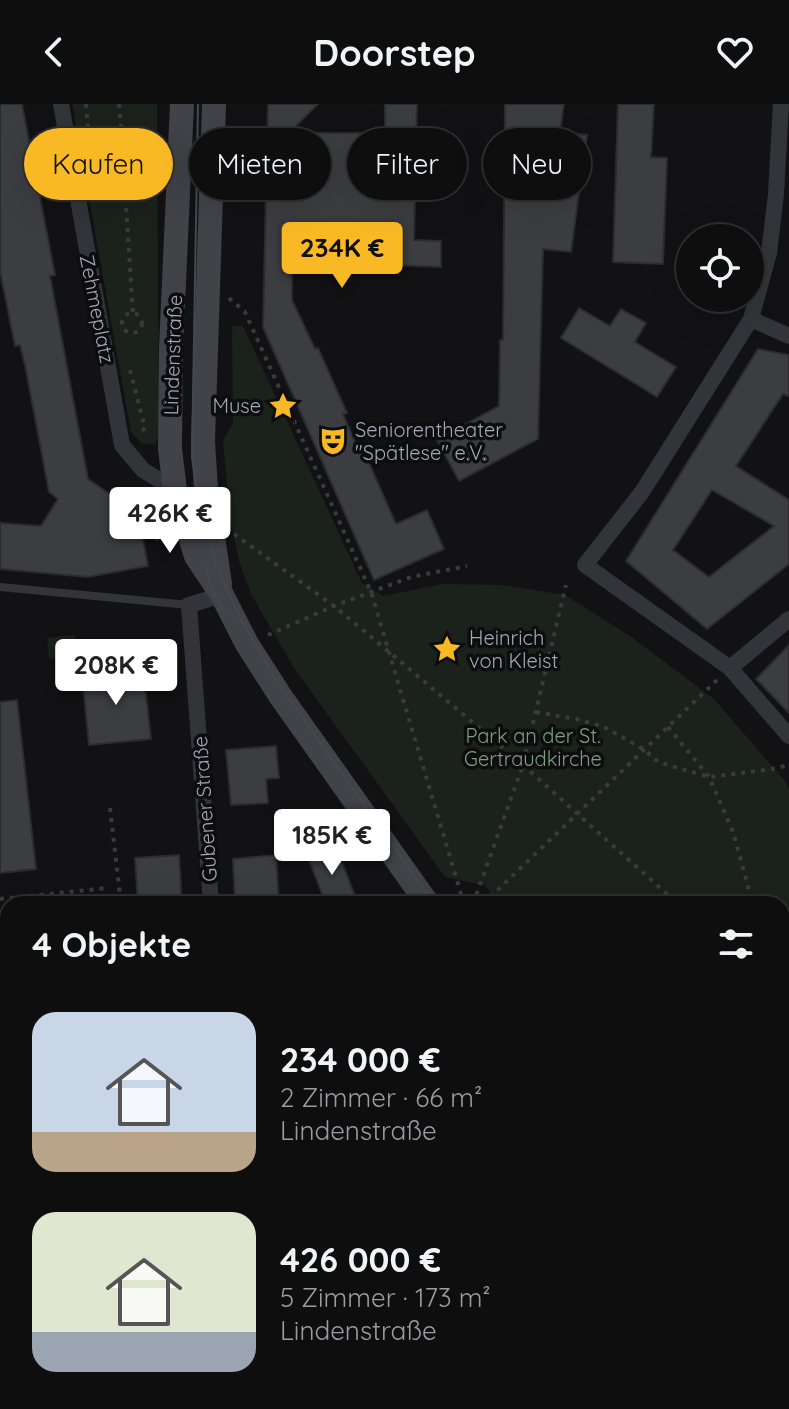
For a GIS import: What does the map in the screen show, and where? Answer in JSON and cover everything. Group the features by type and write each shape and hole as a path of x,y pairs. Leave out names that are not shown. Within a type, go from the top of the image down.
{"street":[{"name":"Zehmeplatz","path":"61,104 122,445 143,470 191,490"},
{"name":"Lindenstraße","path":"182,104 171,348 170,449 191,490 209,516 222,595"},
{"name":"Lindenstraße","path":"214,104 203,441 191,490 196,556 281,697 422,896"},
{"path":"781,104 769,253 751,319 642,492 585,565 730,668 789,736"},
{"path":"751,319 789,336"},
{"path":"189,605 222,595"},
{"name":"Gubener Straße","path":"189,605 210,896"},
{"path":"730,668 789,619"}],"lane":[{"path":"207,200 211,222"},
{"path":"0,587 189,605"}],"path":[{"path":"119,104 121,128"},
{"path":"126,200 133,314"},
{"path":"208,281 245,312 371,592 462,896"},
{"path":"133,314 140,318 141,326 137,331 128,332 122,326 123,320 133,314"},
{"path":"209,516 334,606 523,765 669,896"},
{"path":"247,644 411,577 467,566"},
{"path":"476,896 523,765 566,585"},
{"path":"491,896 730,668"},
{"path":"536,712 604,727 645,750 658,762 709,777 789,765"},
{"path":"668,727 709,777 733,832 751,896"},
{"path":"110,808 120,896"},
{"path":"29,896 107,888"}],"green space":[{"path":"72,104 157,104 157,128 76,128"},
{"path":"89,200 158,200 159,436 155,445 141,443 131,432"},
{"name":"Park an der St. Gertraudkirche","path":"232,326 243,326 362,583 383,596 443,584 504,585 565,595 630,636 714,699 785,781 789,790 789,896 493,896 485,886 445,877 294,668 251,594 239,561 230,518 223,440 233,424"},
{"path":"75,635 78,655 49,659 47,638"}],"building":[{"path":"0,104 22,104 27,128 24,128 24,200 41,200 55,275 50,276 88,479 138,513 148,566 88,577 0,569 0,523 41,526 58,499 49,492 25,365 20,345 15,346 0,271"},
{"path":"268,104 318,104 294,128 267,128"},
{"path":"385,104 417,104 416,128 385,128"},
{"path":"505,104 564,104 561,128 505,128"},
{"path":"618,104 654,104 651,157 667,158 663,264 613,262"},
{"path":"331,133 347,133 347,200 415,200 414,240 441,241 441,267 314,262 314,271 292,271 292,300 315,349 318,348 347,413 343,414 359,451 363,449 396,524 427,510 444,549 374,580 263,327 266,200 331,200"},
{"path":"504,200 578,200 571,252 543,249 538,439 459,481 437,440 499,406 500,340 503,340"},
{"path":"579,308 610,326 621,309 646,323 635,342 676,367 657,397 561,338"},
{"path":"758,349 789,355 789,396 783,394 736,466 789,500 789,564 707,629 626,561","holes":["712,490 774,526 709,577 673,550"]},
{"path":"789,645 789,713 756,679"},
{"path":"143,668 151,739 89,745 82,674"},
{"path":"17,700 36,869 0,873 0,702"},
{"path":"276,746 279,778 266,779 268,803 231,805 226,750"},
{"path":"337,849 355,896 323,896 306,852"},
{"path":"179,855 182,896 137,896 135,858"},
{"path":"276,855 279,896 235,896 233,859"}],"tram line":[{"path":"198,104 192,457 199,506 216,565 241,620 276,680 428,896"},
{"path":"205,564 212,590 226,616"}],"place":[{"name":"Muse","path":"283,406"},
{"name":"Seniorentheater \"Spätlese\" e.V.","path":"333,441"},
{"name":"Heinrich von Kleist","path":"447,649"}]}
